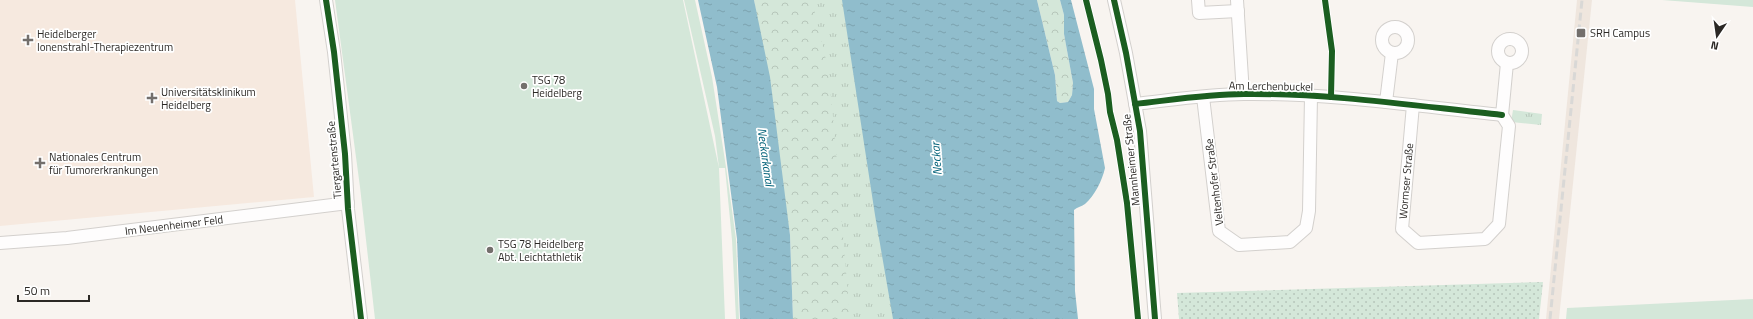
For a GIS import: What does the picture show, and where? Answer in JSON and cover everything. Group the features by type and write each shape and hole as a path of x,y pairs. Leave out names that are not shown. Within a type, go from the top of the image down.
{"street":[{"name":"Tiergartenstraße","path":"326,0 334,52 345,154 348,203 361,319"},
{"name":"Mannheimer Straße","path":"1114,0 1141,138 1155,319"},
{"path":"1198,0 1199,13 1237,6 1243,94"},
{"path":"1386,102 1392,53"},
{"path":"1502,115 1507,63"},
{"name":"Am Lerchenbuckel","path":"1135,104 1243,94 1311,96 1386,102 1502,115"},
{"name":"Veltenhofer Straße","path":"1203,97 1219,231 1239,245 1290,242 1306,228 1309,211 1311,96"},
{"name":"Wormser Straße","path":"1413,105 1402,228 1418,243 1485,239 1499,224 1509,126 1502,115"},
{"name":"Im Neuenheimer Feld","path":"0,243 67,238 348,203"}],"shaded area":[{"name":"Universitätsklinikum Heidelberg","path":"0,0 295,0 314,197 0,226"},
{"path":"1577,0 1592,0 1559,319 1546,319"}],"green space":[{"name":"TSG 78 Heidelberg","path":"335,0 683,0 719,168 725,319 375,319 360,187"},
{"path":"684,0 695,0 712,77 736,239 739,319 736,319 732,240 725,168 719,168 715,136"},
{"path":"754,0 842,0 893,319 793,319 790,235"},
{"path":"812,0 928,0 971,319 850,319 832,105 827,64"},
{"path":"1037,0 1060,0 1064,15 1064,34 1073,83 1072,95 1068,102 1060,103 1057,101 1055,75"},
{"path":"1662,0 1753,0 1753,7"},
{"path":"1513,110 1542,114 1541,125 1511,122"},
{"path":"1543,282 1539,319 1179,319 1177,293"},
{"path":"1753,299 1753,319 1566,319 1567,308"}],"water":[{"name":"Neckarkanal","path":"698,0 754,0 770,77 790,235 793,319 740,319 737,239 717,87"},
{"name":"Neckar","path":"842,0 1037,0 1055,75 1057,101 1060,103 1068,102 1072,95 1073,83 1064,34 1064,15 1060,0 1071,0 1094,89 1094,109 1105,168 1095,192 1085,204 1074,210 1075,291 1078,319 893,319 875,215"}],"railway":[{"path":"1550,319 1582,0"}],"cycle path":[{"path":"326,0 334,52 345,154 348,209 361,319"},
{"path":"1086,0 1101,60 1110,112 1117,140 1127,203 1138,319"},
{"path":"1114,0 1126,53 1140,131 1155,319"},
{"path":"1325,0 1332,51 1331,97"},
{"path":"1135,104 1217,95 1276,94 1341,98 1502,115"}],"place":[{"name":"SRH Campus","path":"1581,33"},
{"name":"Heidelberger Ionenstrahl-Therapiezentrum","path":"28,40"},
{"name":"TSG 78 Heidelberg","path":"524,86"},
{"name":"Universitätsklinikum Heidelberg","path":"152,98"},
{"name":"Nationales Centrum für Tumorerkrankungen","path":"40,163"},
{"name":"TSG 78 Heidelberg Abt. Leichtathletik","path":"490,250"}]}
